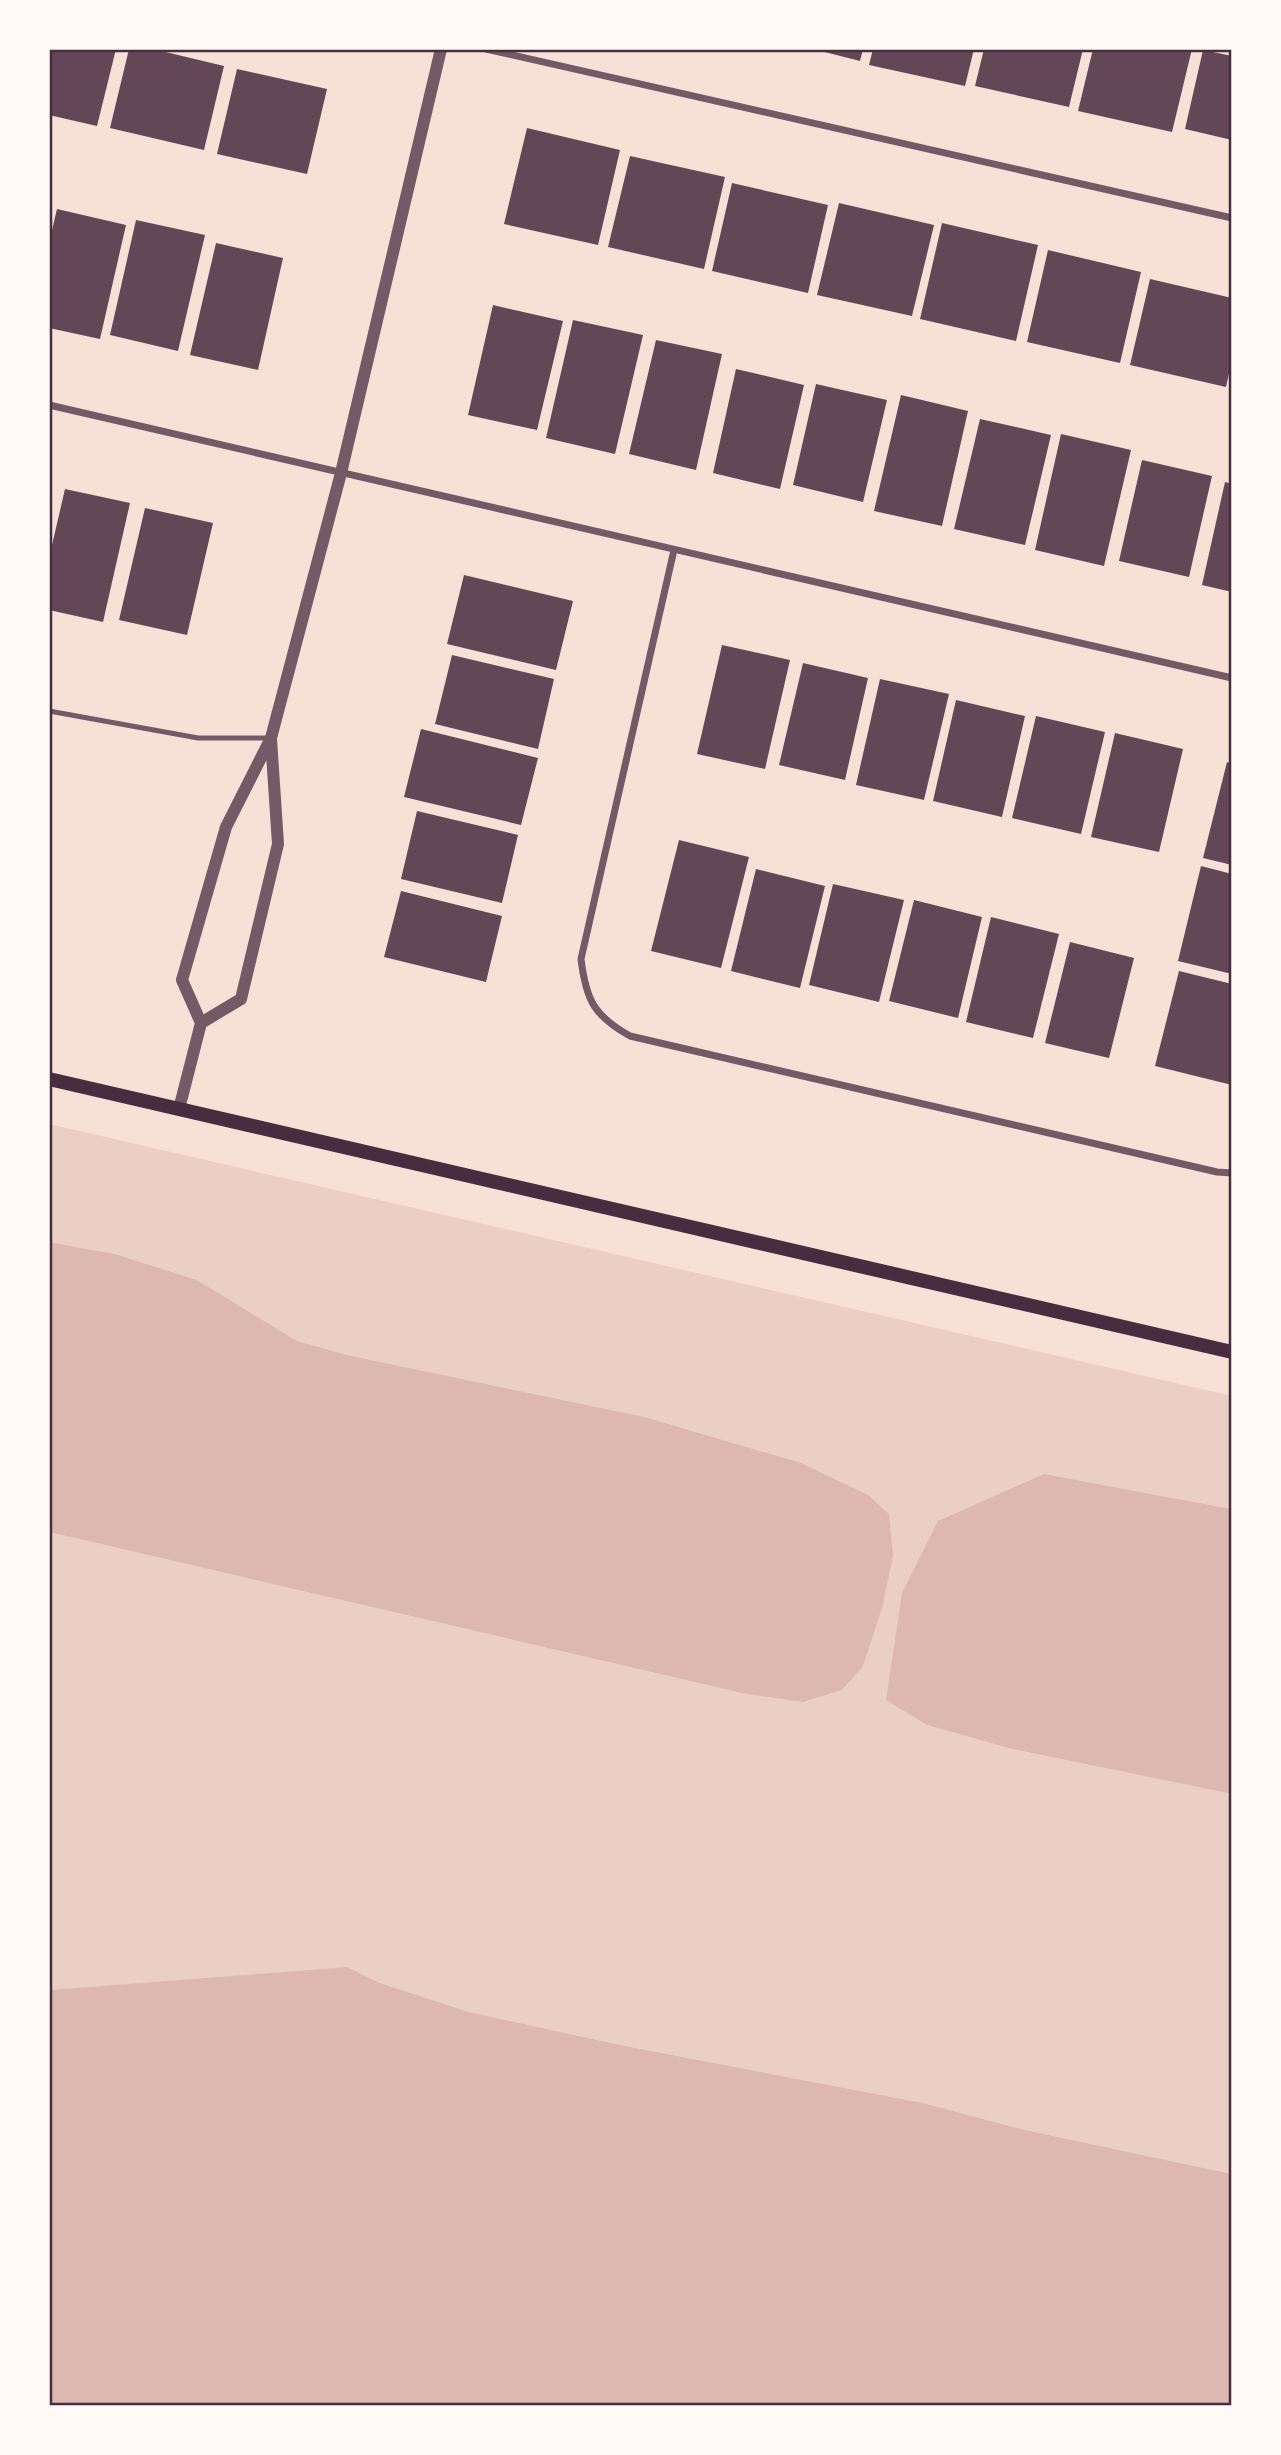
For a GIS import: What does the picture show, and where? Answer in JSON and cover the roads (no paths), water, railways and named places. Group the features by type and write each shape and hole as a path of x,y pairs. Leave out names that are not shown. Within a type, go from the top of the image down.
{"main road":[{"path":"49,1079 1232,1352"}],"street":[{"path":"179,1109 201,1023 182,980 226,827 271,737 341,473 441,49"},
{"path":"486,49 1232,218"},
{"path":"49,405 1232,678"},
{"path":"674,550 581,959 584,984 593,1005 607,1024 630,1037 1217,1172 1232,1173"},
{"path":"201,1023 241,999 278,844 271,737"}],"lane":[{"path":"49,711 198,737 271,737"}]}
